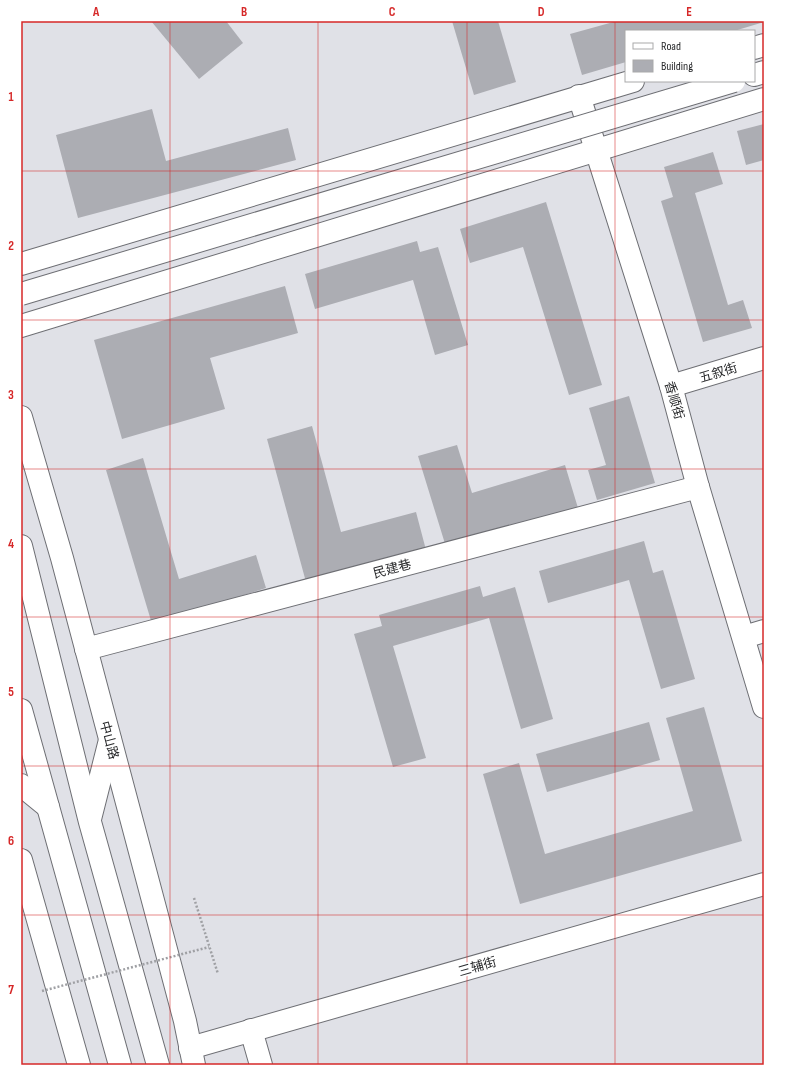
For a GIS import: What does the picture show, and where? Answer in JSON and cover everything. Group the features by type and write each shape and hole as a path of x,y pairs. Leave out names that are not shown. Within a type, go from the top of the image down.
{"street":[{"path":"21,264 629,82"},
{"path":"21,294 731,82"},
{"name":"香顺街","path":"579,96 671,386 698,487 754,634 764,707"},
{"path":"21,326 764,99"},
{"name":"五叙街","path":"671,386 764,358"},
{"name":"中山路","path":"21,417 110,738 185,1021 192,1056"},
{"name":"民建巷","path":"86,649 698,487"},
{"path":"21,546 90,822 158,1065"},
{"path":"21,710 120,1065"},
{"path":"90,822 110,738"},
{"path":"21,785 48,807"},
{"path":"21,860 79,1065"},
{"name":"三辅街","path":"192,1056 251,1030 764,884"},
{"path":"109,1027 110,1065"},
{"path":"251,1030 261,1065"},
{"path":"151,1036 170,1065"}],"path":[{"path":"194,898 218,974"},
{"path":"42,991 209,947"}],"building":[{"path":"151,21 226,21 243,43 199,79"},
{"path":"452,21 498,21 516,82 474,95"},
{"path":"617,21 764,21 737,30 625,30 625,62 582,75 570,34"},
{"path":"152,109 166,161 288,128 296,160 78,218 56,135"},
{"path":"764,124 764,160 746,165 737,131"},
{"path":"713,152 723,184 695,193 728,305 743,300 752,328 703,342 661,201 673,197 664,167"},
{"path":"546,202 602,385 569,395 523,247 470,263 460,229"},
{"path":"417,241 420,252 438,247 468,345 435,355 413,280 315,309 305,274"},
{"path":"285,286 298,333 210,358 225,409 122,439 94,340"},
{"path":"629,396 655,483 597,500 588,470 606,465 589,408"},
{"path":"312,426 341,532 416,512 426,550 306,582 267,439"},
{"path":"457,445 472,493 565,465 578,508 446,547 418,456"},
{"path":"143,458 179,579 256,555 266,588 152,624 106,470"},
{"path":"644,541 653,573 663,570 695,679 661,689 629,580 548,603 539,571"},
{"path":"480,586 483,597 515,587 553,719 521,729 489,618 393,646 426,758 393,767 354,634 382,626 379,615"},
{"path":"704,707 742,841 520,904 483,774 519,763 545,854 693,811 666,718"},
{"path":"649,722 660,760 547,792 536,754"}]}
